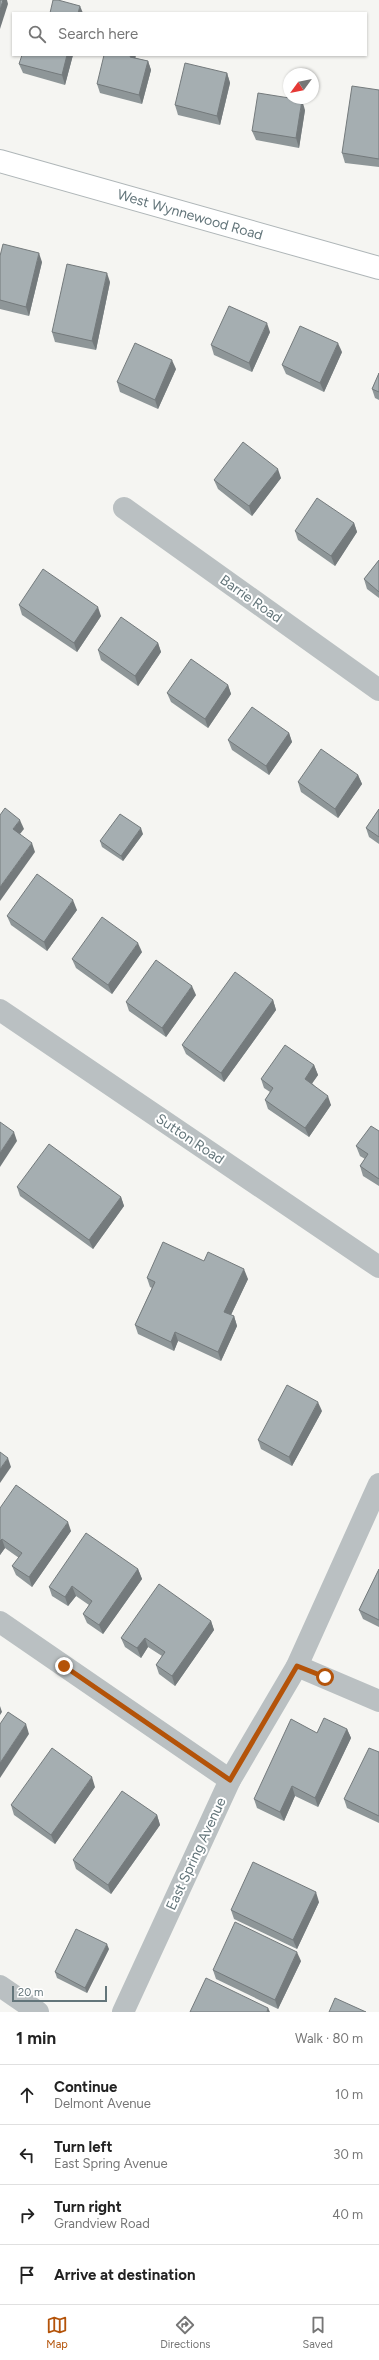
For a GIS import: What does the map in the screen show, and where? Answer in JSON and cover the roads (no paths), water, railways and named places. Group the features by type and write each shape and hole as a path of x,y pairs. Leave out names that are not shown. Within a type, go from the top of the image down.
{"main road":[{"name":"West Wynnewood Road","path":"0,161 379,268"}],"street":[{"name":"Barrie Road","path":"124,508 379,690"},
{"name":"Sutton Road","path":"0,1010 379,1267"},
{"name":"East Spring Avenue","path":"123,2012 230,1780 297,1666 379,1484"},
{"path":"0,1622 230,1780"},
{"path":"297,1666 379,1701"},
{"path":"0,1986 38,2012"}]}
